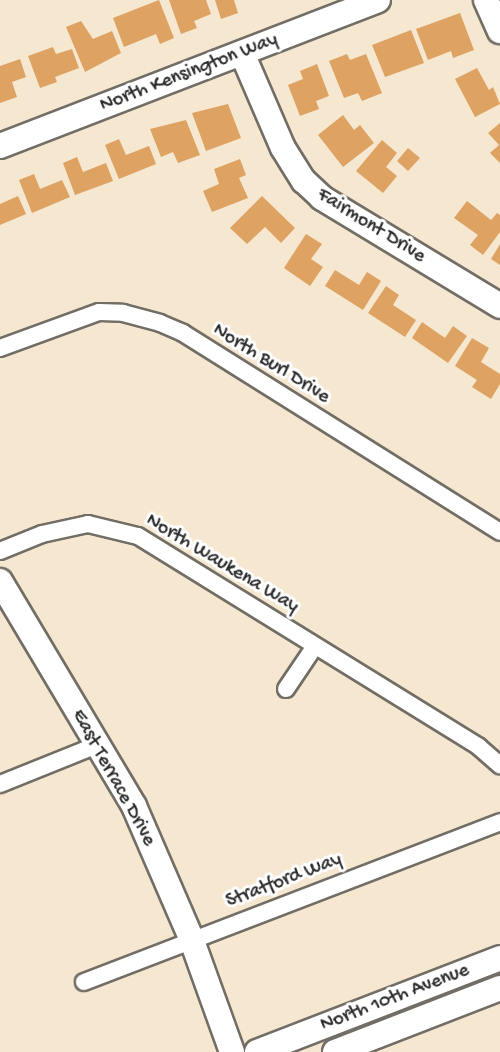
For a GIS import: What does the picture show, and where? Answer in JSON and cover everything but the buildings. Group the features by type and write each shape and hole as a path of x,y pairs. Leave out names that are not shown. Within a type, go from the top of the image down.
{"street":[{"name":"North Kensington Way","path":"0,146 378,0"},
{"path":"486,0 500,31"},
{"name":"Fairmont Drive","path":"242,53 283,148 304,181 322,198 500,306"},
{"name":"North Burl Drive","path":"0,348 99,312 123,313 160,323 183,333 500,532"},
{"name":"North Waukena Way","path":"0,551 66,527 88,524 124,530 153,543 479,747 500,765"},
{"name":"East Terrace Drive","path":"0,581 134,806 191,939 232,1052"},
{"path":"286,689 315,646"},
{"path":"0,784 97,745"},
{"name":"Stratford Way","path":"84,982 500,822"},
{"name":"North 10th Avenue","path":"256,1052 500,958"},
{"name":"North 10th Avenue","path":"335,1052 500,988"}]}
